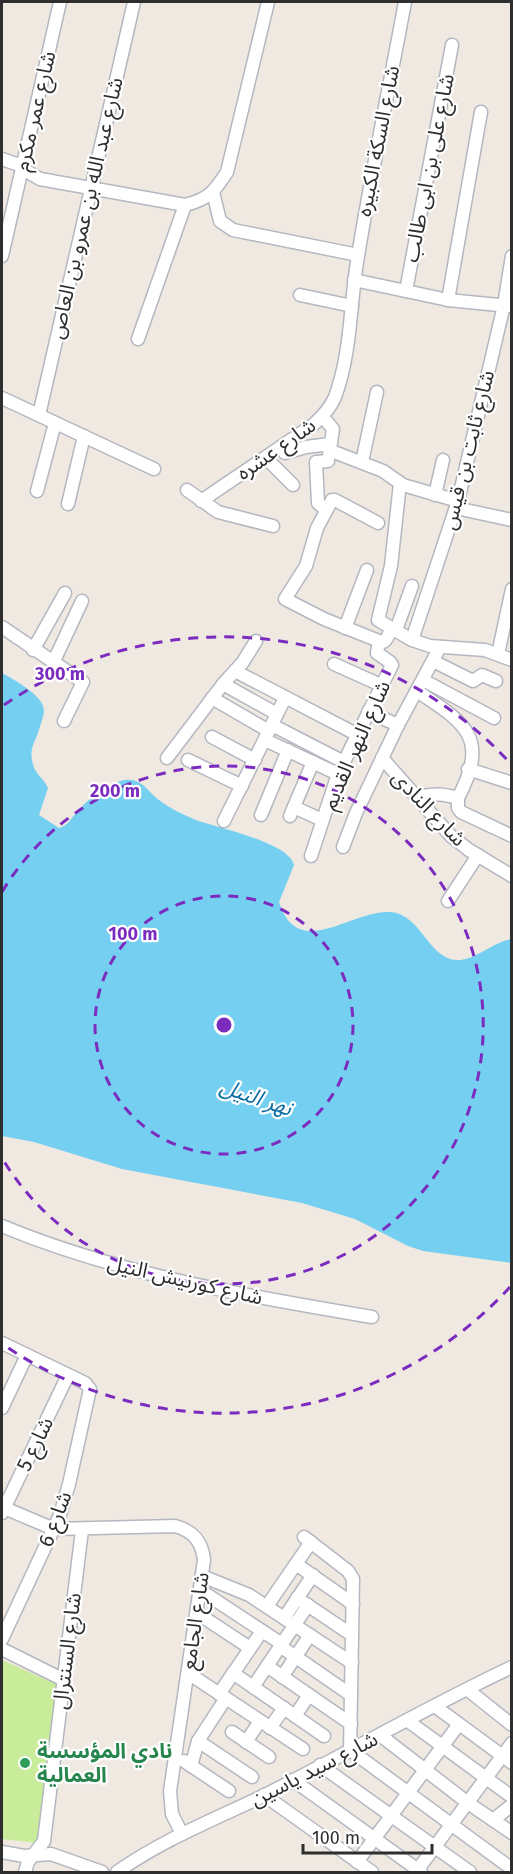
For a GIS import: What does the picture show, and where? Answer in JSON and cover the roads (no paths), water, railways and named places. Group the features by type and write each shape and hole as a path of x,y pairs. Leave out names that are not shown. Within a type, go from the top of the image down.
{"street":[{"name":"شارع عمر مكرم","path":"2,256 60,2"},
{"name":"شارع عبد الله بن عمرو بن العاص","path":"39,415 134,2"},
{"path":"2,159 22,166 40,179 185,205 202,201 213,192 227,172 268,2"},
{"name":"شارع السكة الكبيره","path":"354,280 369,187 405,2"},
{"name":"شارع على بن ابى طالب","path":"406,291 452,45"},
{"path":"448,300 481,112"},
{"path":"213,192 220,221 233,230 358,255"},
{"path":"138,339 185,205"},
{"name":"شارع ثابت بن قيس","path":"412,640 457,505 508,305 512,256"},
{"path":"354,280 448,300 508,305"},
{"name":"شارع عشره","path":"201,501 323,417 336,395 345,354 354,280"},
{"path":"300,295 352,306"},
{"path":"362,462 377,392"},
{"path":"2,398 154,469"},
{"path":"323,417 333,429 329,456"},
{"path":"37,491 55,423"},
{"path":"68,504 84,436"},
{"path":"285,453 306,447 329,456 362,462 383,471 400,483 457,505 512,520"},
{"path":"326,510 318,503 316,462 329,456"},
{"path":"266,458 293,485"},
{"path":"435,495 443,460"},
{"path":"400,483 391,566 378,620 412,640 440,647 471,648 498,654 512,660"},
{"path":"188,490 218,512 273,526"},
{"path":"378,524 332,500 314,537 306,566 285,599 324,620 383,642 395,629 412,586"},
{"path":"345,628 367,570"},
{"path":"498,654 512,589"},
{"path":"33,650 64,593"},
{"path":"53,663 82,601"},
{"path":"2,627 83,682 64,721"},
{"path":"166,758 223,684 243,662 256,640"},
{"name":"شارع النهر القديم","path":"311,856 338,774 392,664 376,653 379,641"},
{"path":"343,848 382,758 440,647"},
{"path":"433,661 473,681 482,675 496,681"},
{"path":"334,664 383,686"},
{"path":"235,671 358,735"},
{"path":"223,684 271,728 288,750 338,774"},
{"path":"420,685 494,718"},
{"path":"420,685 455,716 464,726 472,741 472,754 458,798 458,808 461,812 512,836"},
{"path":"212,698 344,762"},
{"path":"225,821 285,698"},
{"path":"368,712 398,725"},
{"path":"212,737 255,760"},
{"path":"261,815 288,750"},
{"name":"شارع النادى","path":"382,758 419,797 451,836 512,876"},
{"path":"188,760 242,786"},
{"path":"313,762 292,812 322,820"},
{"path":"468,770 512,783"},
{"path":"419,797 438,794 458,798"},
{"path":"448,901 478,855"},
{"name":"شارع كورنيش النيل","path":"2,1226 76,1254 152,1274 213,1288 372,1317"},
{"path":"2,1343 68,1375"},
{"path":"2,1408 27,1355"},
{"name":"شارع 6","path":"2,1639 54,1529 65,1499 90,1393 88,1385 68,1375"},
{"name":"شارع 5","path":"2,1509 68,1375"},
{"name":"شارع الجامع","path":"2,1509 54,1529 174,1526 190,1532 201,1544 204,1560 170,1802 172,1814 182,1834"},
{"name":"شارع السنترال","path":"25,1872 33,1856 44,1842 82,1530"},
{"path":"267,1606 296,1564 308,1540 351,1574 353,1579 350,1750 512,1869"},
{"path":"296,1564 352,1604"},
{"path":"253,1687 281,1645 289,1621 302,1601 312,1575"},
{"path":"202,1576 242,1591 256,1599 352,1663"},
{"path":"200,1590 351,1695"},
{"path":"243,1618 256,1599"},
{"path":"302,1601 352,1635"},
{"path":"196,1613 250,1648"},
{"path":"191,1766 198,1741 233,1673 262,1631"},
{"path":"282,1677 310,1635"},
{"path":"2,1649 64,1680"},
{"path":"267,1666 351,1724"},
{"path":"188,1673 303,1749"},
{"path":"233,1673 324,1736"},
{"name":"شارع سيد ياسين","path":"117,1872 182,1834 264,1795 468,1690 509,1673"},
{"path":"468,1690 512,1725"},
{"path":"295,1716 309,1695"},
{"path":"436,1707 507,1760"},
{"path":"246,1742 284,1708"},
{"path":"408,1721 512,1797"},
{"path":"357,1862 459,1724"},
{"path":"232,1732 269,1757"},
{"path":"380,1735 468,1803 512,1833"},
{"path":"198,1741 252,1777"},
{"path":"292,1780 419,1872 485,1779 507,1760 512,1743"},
{"path":"176,1755 229,1791"},
{"path":"320,1766 470,1872"},
{"path":"264,1795 372,1872"},
{"path":"493,1820 512,1805"},
{"path":"2,1851 33,1856 51,1854 102,1872"}],"water":[{"name":"نهر النيل","path":"2,673 27,688 42,704 43,715 32,753 35,769 48,788 39,815 59,828 67,824 86,802 104,788 125,780 136,781 163,803 182,814 266,843 280,849 289,857 294,865 279,902 288,920 299,929 312,931 327,929 375,913 390,912 409,920 438,952 456,960 470,958 511,939 511,1263 423,1251 408,1246 355,1219 302,1203 122,1169 34,1142 2,1136"}],"place":[{"name":"نادي المؤسسة العمالية","path":"25,1763"}]}
